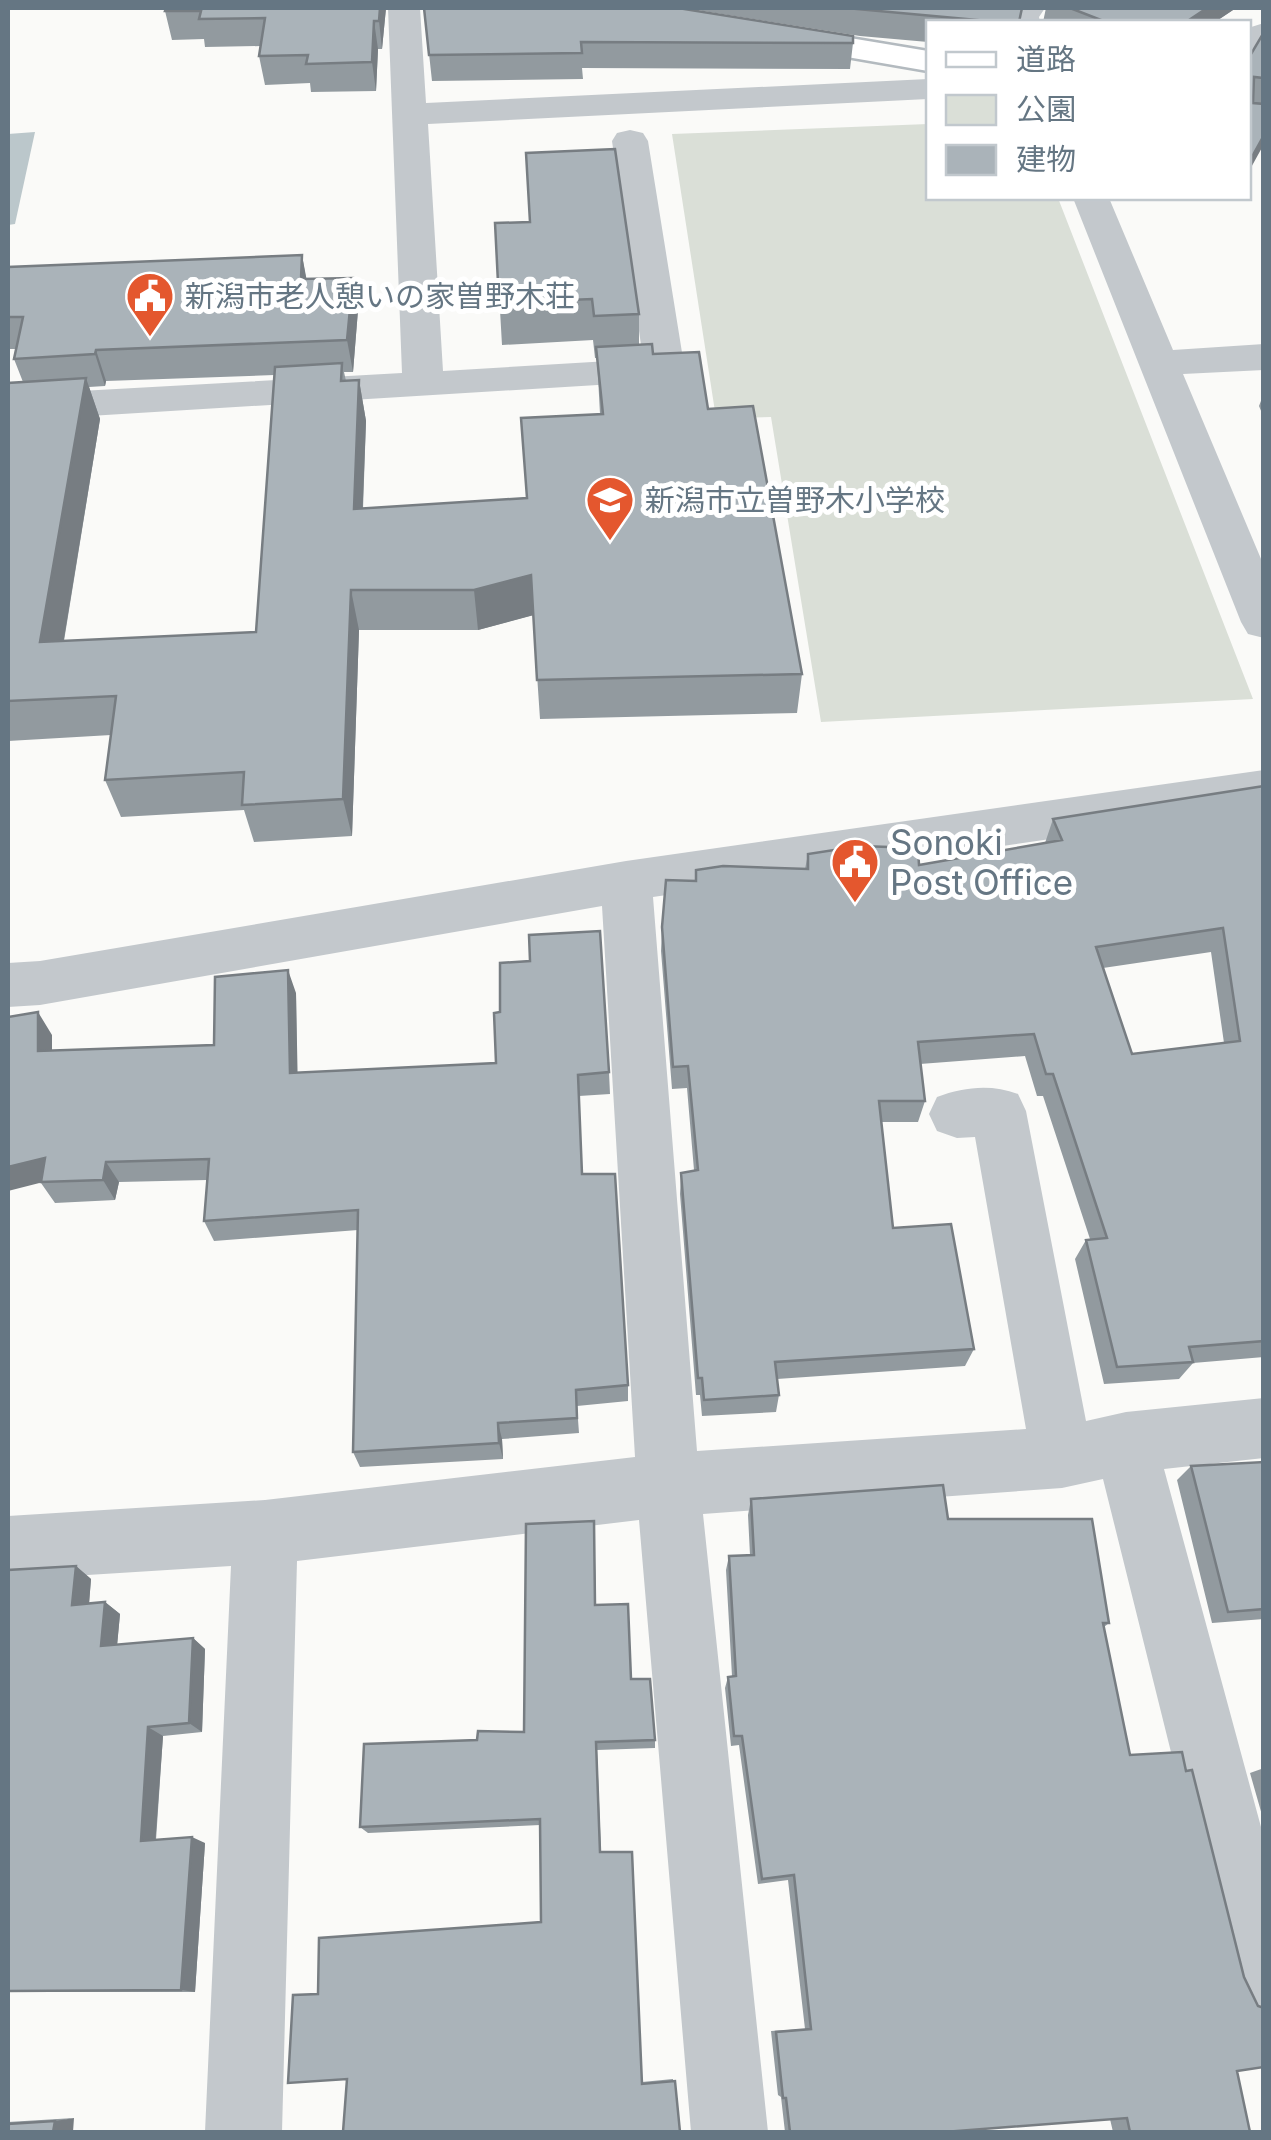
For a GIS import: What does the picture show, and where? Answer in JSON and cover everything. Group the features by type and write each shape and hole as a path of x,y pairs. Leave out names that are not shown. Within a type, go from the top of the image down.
{"street":[{"path":"404,8 423,384"},
{"path":"740,30 926,61"},
{"path":"410,114 926,89"},
{"path":"8,408 665,371 630,141"},
{"path":"1092,200 1264,622"},
{"path":"1158,363 1264,357"},
{"path":"8,985 40,983 626,881 1264,789"},
{"path":"626,881 668,1485 729,2132"},
{"path":"957,1114 998,1110 1062,1457"},
{"path":"8,1548 265,1532 668,1485 1062,1457 1126,1443 1264,1428"},
{"path":"1126,1443 1264,1977"},
{"path":"243,2132 265,1532"}],"green space":[{"path":"926,124 926,200 1059,200 1253,699 821,722 771,417 716,418 672,134"}],"shaded area":[{"path":"35,132 15,224 8,225 8,134"}],"building":[{"path":"380,8 379,21 374,21 372,62 306,64 308,55 259,56 265,18 199,19 201,11 165,11"},
{"path":"424,8 678,8 853,36 853,43 581,42 582,53 429,55"},
{"path":"846,8 1022,8 1019,20"},
{"path":"1070,8 1207,8 1189,20 1101,20"},
{"path":"1264,32 1264,78 1254,77 1253,103 1264,104 1264,135 1251,159 1251,54"},
{"path":"615,149 639,314 594,316 592,299 499,303 495,223 530,222 526,153"},
{"path":"302,255 301,279 353,278 347,340 96,350 95,354 14,359 23,317 8,317 8,267"},
{"path":"652,344 653,354 699,352 708,409 753,406 802,674 537,680 531,575 474,590 351,590 343,799 242,805 244,772 105,780 116,696 8,701 8,383 86,378 40,642 256,632 275,367 342,363 341,381 359,380 354,509 527,498 521,418 603,414 596,347"},
{"path":"1264,786 1264,1341 1189,1347 1193,1362 1117,1367 1086,1240 1107,1238 1053,1074 1046,1074 1034,1034 918,1042 925,1101 879,1101 893,1228 951,1224 974,1349 775,1362 779,1395 704,1400 702,1378 698,1378 681,1173 698,1170 688,1066 673,1067 662,927 666,880 696,881 696,870 723,866 808,869 808,854 860,846 918,848 919,865 1062,840 1053,819","holes":["1223,928 1240,1041 1132,1054 1096,947"]},
{"path":"600,931 609,1072 578,1075 582,1174 615,1174 628,1385 576,1390 577,1418 498,1423 499,1443 353,1452 358,1210 204,1221 209,1159 106,1162 103,1180 41,1182 45,1158 8,1167 8,1017 38,1012 38,1051 214,1045 215,977 288,970 290,1073 496,1063 494,1013 500,1012 500,963 530,961 529,935"},
{"path":"1264,1462 1264,1609 1228,1612 1191,1466"},
{"path":"943,1485 948,1519 1092,1519 1109,1623 1103,1623 1130,1755 1182,1752 1186,1771 1192,1770 1244,1977 1258,2006 1264,2008 1264,2067 1237,2071 1250,2132 1130,2132 1127,2118 944,2132 790,2132 776,2032 811,2029 794,1875 762,1879 742,1736 734,1736 728,1677 736,1676 729,1556 754,1555 751,1499"},
{"path":"594,1521 595,1605 628,1604 631,1679 650,1679 655,1740 596,1742 600,1852 632,1852 642,2084 675,2081 680,2132 343,2132 347,2079 288,2083 293,1995 318,1994 319,1938 541,1922 540,1819 360,1827 364,1744 477,1740 478,1731 524,1732 526,1524"},
{"path":"76,1566 72,1605 105,1602 101,1646 193,1638 189,1723 148,1727 141,1841 192,1837 181,1990 8,1991 8,1570"},
{"path":"55,2121 53,2132 8,2132 8,2124"}],"place":[{"name":"新潟市老人憩いの家曽野木荘","path":"150,338"},
{"name":"新潟市立曽野木小学校","path":"610,542"},
{"name":"Sonoki Post Office","path":"855,904"}]}
